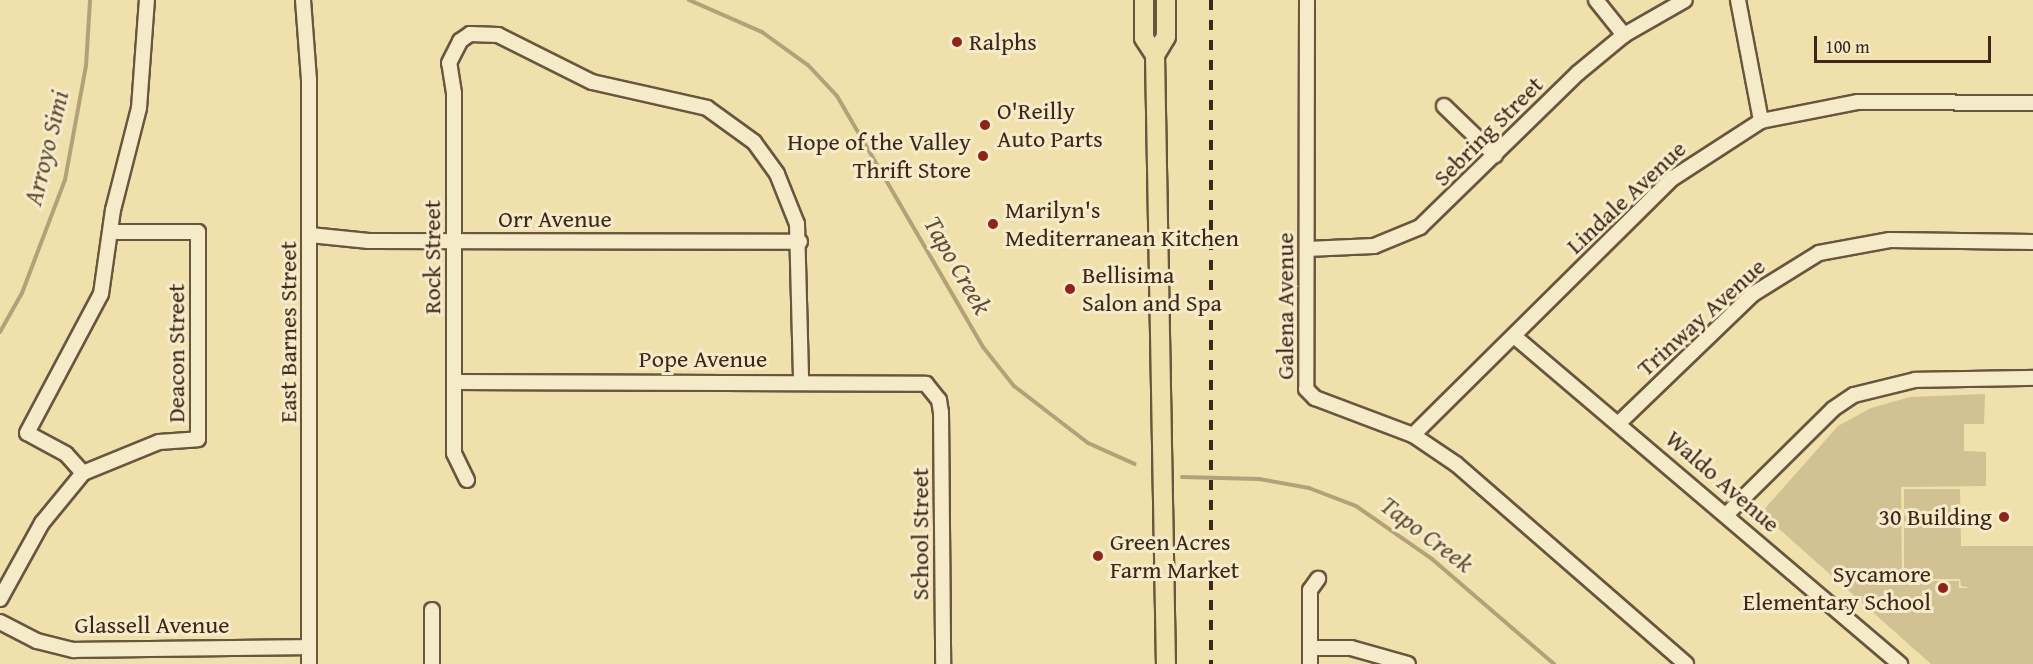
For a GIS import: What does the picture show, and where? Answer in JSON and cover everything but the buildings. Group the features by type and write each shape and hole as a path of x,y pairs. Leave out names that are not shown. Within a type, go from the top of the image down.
{"main road":[{"path":"1144,0 1144,38 1155,55 1166,664"},
{"path":"1155,55 1166,37 1166,0"}],"street":[{"path":"83,473 66,454 27,433 95,310 139,108 147,0"},
{"name":"East Barnes Street","path":"303,0 310,235 309,664"},
{"name":"Galena Avenue","path":"1307,0 1306,389 1315,398 1413,435 1456,464 1686,664"},
{"path":"1596,0 1624,35"},
{"name":"Sebring Street","path":"1307,249 1349,250 1402,238 1435,216 1495,155 1624,35 1685,0"},
{"path":"1738,0 1761,121"},
{"name":"Rock Street","path":"467,480 454,453 454,93 449,63 465,37 484,31 498,34 592,82 687,101 727,118 754,142 777,174 800,242"},
{"name":"Lindale Avenue","path":"1413,435 1673,178 1761,121 1858,102 2033,103"},
{"path":"1444,106 1495,155"},
{"name":"Deacon Street","path":"0,599 42,523 83,473 159,442 198,439 198,232 111,232"},
{"name":"Orr Avenue","path":"310,235 454,242 800,242"},
{"name":"Trinway Avenue","path":"1620,422 1752,294 1819,253 1890,240 2033,242"},
{"path":"800,242 801,382"},
{"name":"Waldo Avenue","path":"1514,336 1620,422 1900,664"},
{"path":"1727,514 1833,409 1854,395 1915,380 2033,378"},
{"name":"Pope Avenue","path":"454,382 921,382 934,390 940,404"},
{"name":"School Street","path":"940,404 943,664"},
{"path":"1310,664 1310,590 1318,579"},
{"path":"432,610 432,664"},
{"name":"Glassell Avenue","path":"0,622 37,641 75,650 309,646"},
{"path":"1310,648 1351,648 1408,664"}],"shaded area":[{"name":"Sycamore Elementary School","path":"1985,394 1984,424 1964,424 1964,451 1986,452 1986,486 1901,487 1902,581 1959,581 1959,588 1970,588 1961,586 1960,579 1904,579 1904,489 1960,489 1961,546 2033,546 2033,664 1931,664 1761,513 1838,426 1871,408 1910,397"}],"waterway":[{"name":"Arroyo Simi","path":"0,332 22,293 65,180 86,66 90,0"},
{"name":"Tapo Creek","path":"689,0 762,32 808,65 837,96 983,347 1014,386 1088,443 1135,464"},
{"name":"Tapo Creek","path":"1182,477 1259,479 1309,488 1356,506 1432,559 1554,664"}],"railway":[{"path":"1211,0 1211,664"}],"place":[{"name":"Ralphs","path":"957,42"},
{"name":"O'Reilly Auto Parts","path":"985,125"},
{"name":"Hope of the Valley Thrift Store","path":"983,156"},
{"name":"Marilyn's Mediterranean Kitchen","path":"993,224"},
{"name":"Bellisima Salon and Spa","path":"1070,289"},
{"name":"30 Building","path":"2004,517"},
{"name":"Green Acres Farm Market","path":"1098,556"},
{"name":"Sycamore Elementary School","path":"1943,588"}]}
